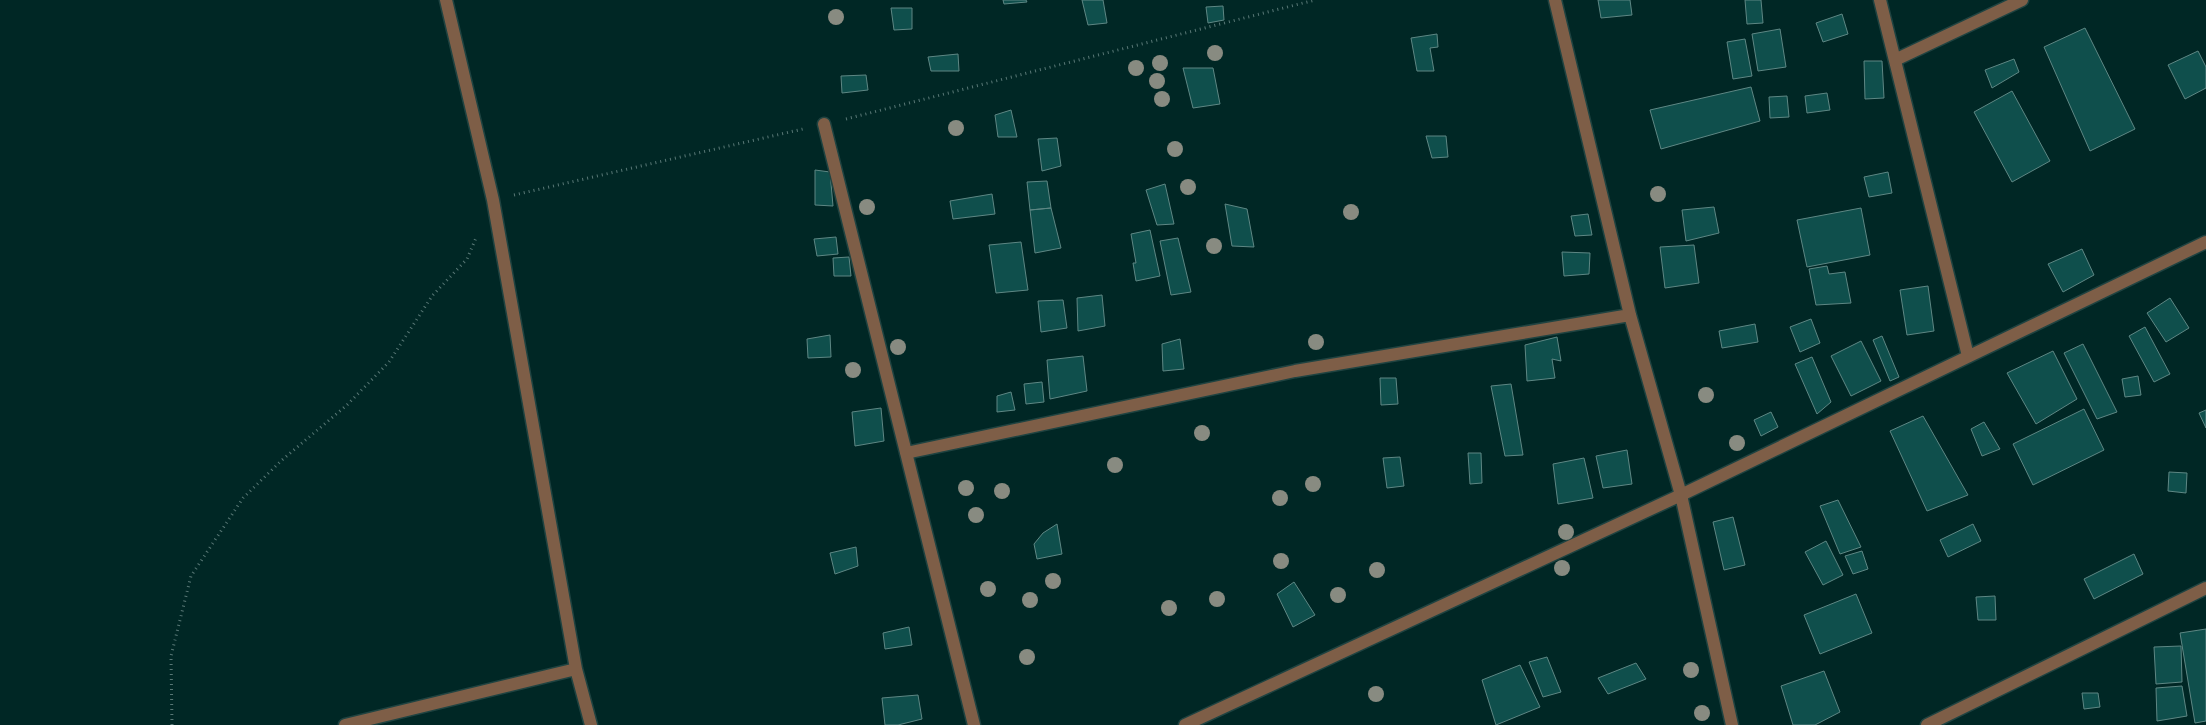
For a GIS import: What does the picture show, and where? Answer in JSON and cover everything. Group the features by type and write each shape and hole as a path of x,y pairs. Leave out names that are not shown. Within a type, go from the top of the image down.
{"street":[{"path":"446,0 493,200 576,669 592,725"},
{"path":"1555,0 1630,315 1681,495 1732,725"},
{"path":"1880,0 1968,356"},
{"path":"1895,60 2022,0"},
{"path":"824,124 974,725"},
{"path":"1185,725 1681,495 2206,242"},
{"path":"906,453 1295,372 1630,315"},
{"path":"1928,725 2206,588"},
{"path":"344,725 576,669"}],"path":[{"path":"172,725 172,656 191,576 243,498 282,460 347,405 389,362 432,296 468,259 493,200 824,124 1315,0"}],"building":[{"path":"1003,0 1026,0 1027,2 1004,4"},
{"path":"1082,0 1103,0 1107,23 1088,25"},
{"path":"1598,0 1630,0 1632,15 1601,18"},
{"path":"1745,0 1761,0 1763,23 1747,24"},
{"path":"1223,6 1224,20 1208,23 1206,7"},
{"path":"891,8 912,8 912,29 894,30"},
{"path":"1842,14 1848,34 1823,42 1816,23"},
{"path":"2085,28 2135,129 2090,151 2044,47"},
{"path":"1780,29 1786,67 1758,71 1752,34"},
{"path":"1437,34 1438,47 1430,48 1434,71 1417,71 1411,38"},
{"path":"1745,39 1752,76 1733,79 1727,42"},
{"path":"2198,51 2206,67 2206,88 2185,99 2168,65"},
{"path":"958,54 959,71 931,71 928,57"},
{"path":"2014,59 2019,72 1992,88 1985,70"},
{"path":"1864,61 1882,61 1884,98 1865,99"},
{"path":"1183,68 1213,68 1220,104 1193,108"},
{"path":"866,75 868,90 842,93 841,76"},
{"path":"1751,87 1760,121 1661,149 1650,110"},
{"path":"2012,91 2050,161 2012,182 1974,112"},
{"path":"1827,93 1830,110 1807,113 1805,96"},
{"path":"1787,96 1789,117 1770,118 1769,97"},
{"path":"1011,110 1017,137 998,137 995,115"},
{"path":"1426,136 1446,136 1448,157 1432,158"},
{"path":"1057,138 1061,166 1042,171 1038,139"},
{"path":"815,170 830,172 833,206 815,205"},
{"path":"1888,172 1892,193 1869,197 1864,177"},
{"path":"1047,181 1051,208 1030,210 1027,182"},
{"path":"1165,184 1174,224 1157,225 1146,190"},
{"path":"992,194 995,214 953,219 950,201"},
{"path":"1225,204 1247,209 1254,247 1232,246"},
{"path":"1714,207 1719,233 1686,241 1682,210"},
{"path":"1051,208 1061,248 1035,253 1030,210"},
{"path":"1861,208 1870,255 1807,267 1797,220"},
{"path":"1588,214 1592,235 1575,236 1571,216"},
{"path":"1150,230 1160,276 1136,281 1133,263 1136,263 1131,234"},
{"path":"836,237 838,254 817,256 814,239"},
{"path":"1178,238 1191,292 1171,295 1160,241"},
{"path":"1021,242 1028,290 996,293 989,245"},
{"path":"1694,245 1699,283 1665,288 1660,247"},
{"path":"2082,249 2094,275 2063,292 2048,264"},
{"path":"1562,252 1590,253 1589,274 1564,276"},
{"path":"849,257 851,276 834,276 833,258"},
{"path":"1827,266 1829,274 1845,272 1851,303 1816,305 1809,269"},
{"path":"1928,286 1934,331 1907,335 1900,290"},
{"path":"1102,295 1105,326 1078,331 1077,298"},
{"path":"2170,298 2189,328 2166,342 2147,313"},
{"path":"1063,300 1067,328 1041,332 1038,301"},
{"path":"1811,319 1820,343 1800,352 1790,327"},
{"path":"1755,324 1758,342 1722,348 1719,331"},
{"path":"2145,327 2170,374 2154,382 2129,336"},
{"path":"830,335 831,357 808,358 807,339"},
{"path":"1882,336 1899,377 1890,381 1873,340"},
{"path":"1557,337 1561,361 1552,359 1555,378 1527,381 1525,345"},
{"path":"1180,339 1184,369 1163,371 1162,344"},
{"path":"1861,341 1881,381 1851,396 1831,356"},
{"path":"2083,344 2117,412 2097,419 2064,353"},
{"path":"2053,351 2077,399 2036,424 2007,373"},
{"path":"1083,356 1087,391 1050,399 1047,360"},
{"path":"1812,357 1831,402 1817,414 1795,364"},
{"path":"2138,376 2141,395 2125,397 2122,379"},
{"path":"1380,378 1396,378 1398,404 1381,405"},
{"path":"1042,382 1044,402 1026,404 1024,384"},
{"path":"1511,384 1523,455 1505,456 1491,386"},
{"path":"1011,392 1015,410 997,412 997,396"},
{"path":"881,408 884,441 855,446 852,412"},
{"path":"2084,409 2104,450 2033,485 2013,444"},
{"path":"2206,410 2206,428 2199,413"},
{"path":"1771,412 1778,427 1761,436 1754,420"},
{"path":"1923,416 1968,495 1927,511 1890,431"},
{"path":"1984,422 2000,449 1982,456 1971,429"},
{"path":"1627,450 1632,484 1603,488 1596,456"},
{"path":"1468,453 1481,453 1482,483 1470,484"},
{"path":"1400,457 1404,486 1387,488 1383,458"},
{"path":"1584,458 1593,498 1558,504 1553,464"},
{"path":"2169,472 2187,473 2186,493 2168,491"},
{"path":"1838,500 1861,547 1840,554 1820,506"},
{"path":"1733,517 1745,565 1724,570 1713,522"},
{"path":"1057,524 1062,554 1037,559 1034,544 1043,533"},
{"path":"1973,524 1981,541 1948,557 1940,540"},
{"path":"1826,541 1843,575 1823,585 1805,552"},
{"path":"856,547 858,566 835,574 830,553"},
{"path":"1862,551 1868,569 1853,574 1845,556"},
{"path":"2134,554 2143,574 2094,599 2084,579"},
{"path":"1294,582 1315,615 1293,627 1277,594"},
{"path":"1856,594 1872,633 1820,654 1804,615"},
{"path":"1995,596 1996,620 1978,620 1976,597"},
{"path":"909,627 912,645 885,649 883,633"},
{"path":"2206,629 2206,721 2195,723 2180,633"},
{"path":"2181,646 2182,682 2156,684 2154,647"},
{"path":"1547,657 1561,692 1543,697 1529,662"},
{"path":"1636,663 1646,679 1608,694 1598,678"},
{"path":"1520,665 1540,707 1496,725 1482,680"},
{"path":"1824,671 1840,712 1815,725 1793,725 1781,686"},
{"path":"2182,686 2187,716 2157,721 2156,688"},
{"path":"2082,693 2098,693 2100,707 2084,709"},
{"path":"918,695 922,719 898,725 885,725 882,698"}]}
